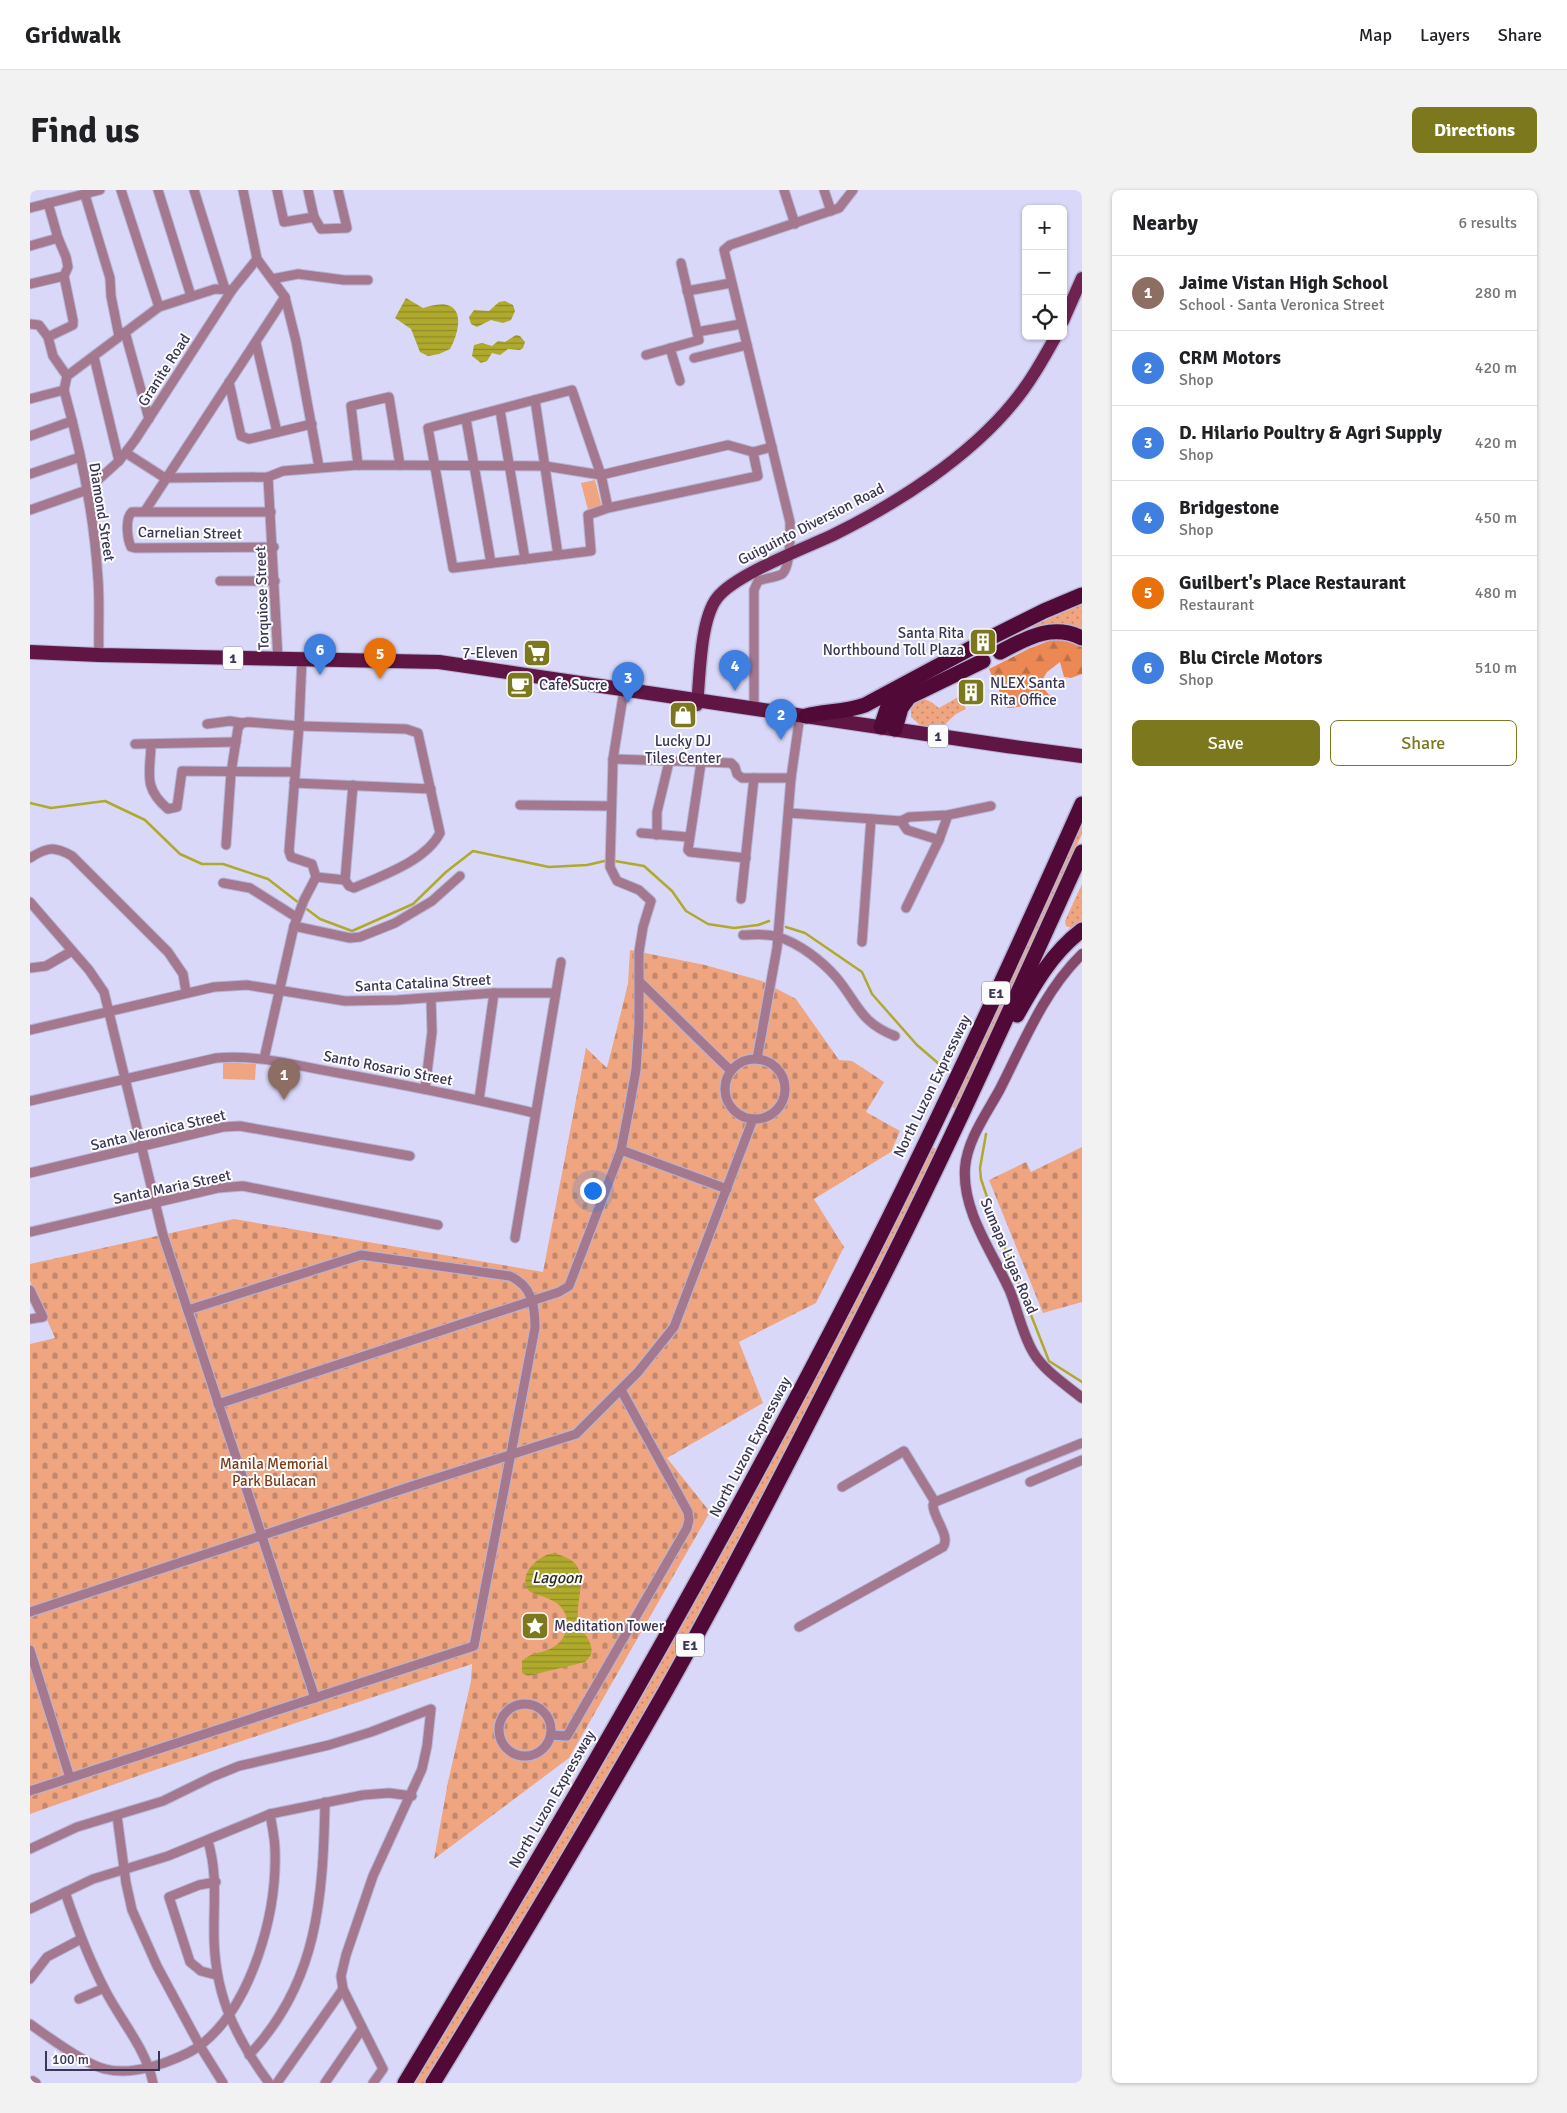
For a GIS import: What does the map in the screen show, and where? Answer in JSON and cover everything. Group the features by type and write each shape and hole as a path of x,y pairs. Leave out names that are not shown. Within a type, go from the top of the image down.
{"highway":[{"path":"992,637 1044,611 1082,596"},
{"path":"1000,652 1042,632 1059,631 1082,638"},
{"path":"803,715 860,708 975,646"},
{"name":"1","path":"30,652 99,656 439,662 1078,756"},
{"path":"888,728 909,697 983,661"},
{"path":"888,728 888,706 903,685"},
{"name":"North Luzon Expressway","path":"404,2083 497,1930 730,1523 857,1281 1012,959 1082,804"},
{"name":"E1","path":"433,2083 518,1944 666,1690 871,1300 945,1150 1082,852"},
{"path":"998,1036 1012,1023 1044,969 1071,939 1082,930"}],"main road":[{"path":"1067,312 1082,278"},
{"name":"Guiguinto Diversion Road","path":"697,705 706,626 708,616 717,598 738,581 868,516 940,471 960,456 1013,404 1029,382 1054,340"},
{"name":"Sumapa Ligas Road","path":"1082,954 1056,983 1025,1038 972,1140 965,1166 965,1182 969,1201 981,1233 1010,1293 1033,1352 1050,1372 1082,1398"}],"street":[{"path":"30,208 100,190"},
{"path":"121,190 159,307"},
{"path":"158,190 191,296"},
{"path":"30,324 39,325 48,337 53,356 67,376 159,307 214,290 229,289 194,190"},
{"path":"243,190 258,259 285,297 296,341 319,468"},
{"path":"277,190 284,222 314,217"},
{"path":"308,190 314,217 321,229 348,228 338,190"},
{"path":"784,190 795,224"},
{"path":"824,190 831,211"},
{"path":"754,709 754,590 758,581 782,574 787,567 790,522 724,250 730,245 831,211 843,205 853,190"},
{"path":"84,195 110,278 111,296 122,334 149,419"},
{"path":"48,203 68,267 64,276 73,325 48,337"},
{"path":"30,246 58,238"},
{"name":"Granite Road","path":"87,490 126,453 229,289 258,259"},
{"path":"646,355 699,340 681,263"},
{"path":"272,279 298,274 344,280 368,280"},
{"path":"30,284 64,276"},
{"path":"688,291 731,283"},
{"path":"145,511 285,297"},
{"path":"697,332 741,324"},
{"path":"256,343 277,432"},
{"path":"694,358 747,345"},
{"path":"670,348 680,381"},
{"path":"94,357 119,461"},
{"name":"Diamond Street","path":"67,376 64,390 87,490 99,580 99,656"},
{"path":"230,382 241,436 249,440 312,424"},
{"path":"30,398 64,390"},
{"path":"608,508 601,475 572,390 428,428 453,568 591,551 588,515 608,508 758,476 754,452"},
{"path":"358,465 351,406 390,397 400,465"},
{"path":"535,400 558,555"},
{"path":"500,410 525,559"},
{"path":"466,419 491,563"},
{"path":"30,436 72,421"},
{"path":"126,453 165,478 268,477 283,471 358,465 545,466 601,475 728,445 754,452 772,447"},
{"path":"30,474 80,457"},
{"name":"Torquiose Street","path":"268,477 274,547 278,659"},
{"path":"30,510 87,490"},
{"name":"Carnelian Street","path":"271,512 132,512 129,514 129,541 131,546 136,548 274,547"},
{"path":"220,581 275,581"},
{"path":"264,1059 296,919 316,877 312,864 291,857 289,851 299,726 302,659"},
{"path":"218,1404 533,1301 559,1292 569,1286 620,1150 636,1070 640,952 643,926 651,900 639,890 617,881 610,867 613,759 624,690"},
{"path":"757,1059 772,982 778,936 791,778 803,715"},
{"path":"207,724 230,721 406,730 418,733 440,833 436,842 405,865 354,888 349,886 345,880 352,784"},
{"path":"226,845 231,773 238,728 242,723"},
{"path":"135,744 236,742"},
{"path":"151,745 150,786 155,799 168,809 177,807 182,771 231,773 294,772"},
{"path":"613,759 731,763 739,777 791,778"},
{"path":"657,835 657,812 669,762"},
{"path":"701,763 688,837 688,850 690,852 746,858"},
{"path":"741,899 754,778"},
{"path":"294,783 352,784 431,789"},
{"path":"520,805 611,806"},
{"path":"788,813 901,821 909,816 948,815 991,806"},
{"path":"906,908 939,840 948,815"},
{"path":"862,942 871,820"},
{"path":"901,821 907,830 939,840"},
{"path":"641,833 688,837"},
{"path":"30,858 44,849 62,850 72,856 168,952 183,974 186,992"},
{"path":"223,883 256,891 296,919 350,938 395,923 424,906 460,876"},
{"path":"316,877 345,880"},
{"path":"30,902 89,970 104,992 163,1235 315,1698"},
{"path":"744,935 778,936 808,952 835,976 866,1019 883,1032 895,1036"},
{"path":"30,968 46,966 72,952"},
{"path":"515,1238 554,993 561,962"},
{"path":"640,982 731,1071"},
{"name":"Santa Catalina Street","path":"30,1030 186,992 214,987 247,985 345,1001 431,998 494,993 554,993"},
{"path":"479,1100 494,993"},
{"path":"425,1089 432,1032 431,998"},
{"name":"Santo Rosario Street","path":"30,1101 230,1056 264,1059 425,1089 534,1113"},
{"path":"757,1059 767,1061 776,1066 782,1074 785,1094 782,1104 775,1112 769,1116 753,1119 744,1117 730,1106 725,1088 731,1071 743,1062 757,1059"},
{"path":"30,1612 261,1535 576,1434 621,1390 674,1327 753,1119"},
{"name":"Santa Veronica Street","path":"30,1173 142,1148 223,1127 240,1126 410,1156"},
{"path":"620,1150 727,1190"},
{"name":"Santa Maria Street","path":"30,1232 218,1188 243,1186 438,1225"},
{"path":"30,1791 474,1646 535,1328 533,1301 520,1281 510,1276 362,1255 188,1310"},
{"path":"30,1290 43,1317 30,1320"},
{"path":"551,1735 567,1736 690,1520 688,1512 621,1390"},
{"path":"799,1626 943,1547 945,1538 933,1512 935,1502 1082,1443"},
{"path":"842,1487 904,1451 935,1502"},
{"path":"1030,1482 1082,1460"},
{"path":"30,1650 70,1778"},
{"path":"519,1704 531,1704 539,1707 547,1715 551,1727 551,1735 548,1743 539,1752 526,1756 518,1755 510,1751 504,1744 500,1736 500,1723 503,1716 512,1707 519,1704"},
{"path":"30,1849 77,1827 163,1801 239,1766 354,1737 431,1709 426,1754 422,1769 412,1796 370,1885 341,1976 343,1989 383,2069 373,2083"},
{"path":"30,1909 93,1879 168,1856 208,1841 239,1825 270,1814 363,1795 389,1793 412,1796"},
{"path":"249,2055 271,2030 288,2005 308,1955 320,1902 326,1802"},
{"path":"30,2024 102,2069 121,2072 150,2068 172,2060 200,2046 228,2016 246,1988 257,1959 270,1912 275,1852 270,1814"},
{"path":"117,1816 124,1870 136,1918 157,1966 200,2046 223,2083"},
{"path":"208,1841 213,1858 216,1882 214,1929 216,1975 228,2016 249,2055 270,2083"},
{"path":"216,1882 199,1885 169,1897 190,1962 200,1971 216,1975"},
{"path":"65,1892 81,1939 104,1988 150,2068 153,2083"},
{"path":"31,1977 48,1958 81,1939"},
{"path":"79,1999 104,1988"},
{"path":"277,2083 343,1989"},
{"path":"325,2083 362,2029"},
{"path":"31,2083 32,2081 36,2083"}],"green space":[{"path":"595,480 602,507 588,510 581,483"},
{"path":"1082,604 1082,631 1058,626 1033,626"},
{"path":"1054,639 1072,640 1082,647 1082,674 1071,678 1064,677 1060,662 1047,672 1041,682 1056,703 1007,708 989,669 1028,649"},
{"path":"960,696 966,709 956,714 940,729 922,727 911,717 913,701 924,699 939,708"},
{"path":"1082,817 1082,834 956,1109 948,1104"},
{"path":"1082,884 1082,927 1077,930 1066,926 1065,921"},
{"name":"Manila Memorial Park Bulacan","path":"630,950 705,965 762,981 796,999 839,1060 852,1061 884,1082 866,1112 900,1131 891,1152 814,1199 844,1247 816,1303 739,1342 763,1403 667,1458 710,1512 569,1758 434,1859 448,1782 471,1681 472,1664 152,1771 30,1814 30,1344 55,1338 30,1281 30,1264 234,1219 543,1272 586,1048 607,1068 628,984"},
{"path":"223,1062 256,1064 255,1080 223,1079"},
{"path":"929,1145 936,1149 840,1351 770,1490 662,1683 482,1995 425,2083 414,2083 593,1781 650,1679"},
{"path":"1082,1147 1082,1302 1043,1313 989,1180 1026,1162 1031,1172"}],"water":[{"path":"406,298 423,308 444,304 455,309 458,326 450,349 428,356 420,352 411,329 395,318"},
{"path":"505,301 513,305 515,311 511,320 503,323 491,320 477,327 471,324 469,317 474,310 489,311 499,302"},
{"path":"516,335 520,336 525,342 520,350 508,349 500,355 492,353 487,361 481,363 472,356 474,345 482,343 492,346 498,341 505,342"},
{"name":"Lagoon","path":"549,1554 567,1558 579,1569 581,1585 578,1618 589,1640 592,1651 590,1657 585,1662 528,1676 522,1673 522,1661 529,1656 546,1651 556,1645 561,1641 567,1629 566,1616 558,1604 529,1591 526,1585 527,1574 530,1568 538,1560"}],"waterway":[{"path":"30,803 51,808 105,801 145,820 180,854 202,864 223,864 268,879 299,903"},
{"path":"304,907 320,919 352,931 413,904 446,872 473,851 549,867 587,865 609,860 644,866 672,891 686,911 708,924 734,928 758,925 769,921"},
{"path":"786,927 805,933 862,972 872,994 917,1045 939,1064"},
{"path":"986,1134 980,1168 981,1179 999,1233 1049,1361 1082,1382"}],"place":[{"name":"Santa Rita Northbound Toll Plaza","path":"983,642"},
{"name":"7-Eleven","path":"537,653"},
{"name":"Blu Circle Motors","path":"320,675"},
{"name":"Guilbert's Place Restaurant","path":"380,679"},
{"name":"Cafe Sucre","path":"520,685"},
{"name":"Bridgestone","path":"735,691"},
{"name":"NLEX Santa Rita Office","path":"971,692"},
{"name":"D. Hilario Poultry & Agri Supply","path":"628,703"},
{"name":"Lucky DJ Tiles Center","path":"683,715"},
{"name":"CRM Motors","path":"781,740"},
{"name":"Jaime Vistan High School","path":"284,1100"},
{"name":"Meditation Tower","path":"535,1626"}]}
